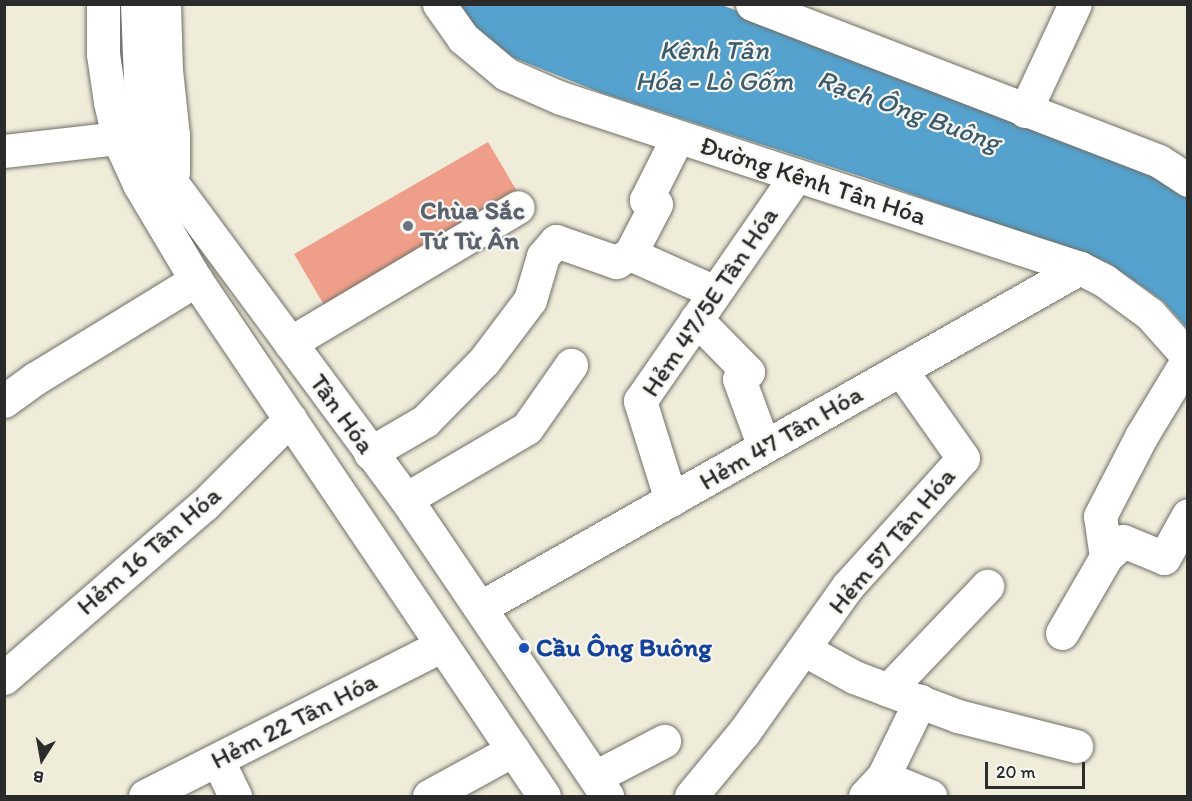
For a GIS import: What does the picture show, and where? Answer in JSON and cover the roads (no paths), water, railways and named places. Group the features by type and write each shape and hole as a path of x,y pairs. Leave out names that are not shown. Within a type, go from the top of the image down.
{"street":[{"name":"Tân Hóa","path":"103,4 103,54 132,132 140,184 196,280 544,796"},
{"path":"4,151 132,132 140,80 137,4"},
{"path":"164,4 166,70 173,135 172,183"},
{"name":"Đường Kênh Tân Hóa","path":"439,4 463,38 506,74 561,98 677,138 1080,268 1105,281 1150,314 1188,358"},
{"path":"752,4 1159,161 1188,180"},
{"path":"1025,111 1075,4"},
{"name":"Tân Hóa","path":"132,132 406,499 601,787"},
{"path":"370,453 425,421 484,361 530,300 543,256 556,242 616,262 630,254 656,204 646,200 677,138"},
{"name":"Hẻm 47/5E Tân Hóa","path":"671,500 640,401 796,176"},
{"path":"290,343 518,207"},
{"path":"630,254 715,292"},
{"name":"Hẻm 47 Tân Hóa","path":"481,607 1080,268"},
{"path":"4,401 36,378 196,280"},
{"path":"696,319 748,372 739,379 764,447"},
{"path":"1106,557 1100,516 1142,435 1188,358"},
{"path":"406,499 527,428 571,365"},
{"name":"Hẻm 57 Tân Hóa","path":"691,796 805,650 847,587 963,458 902,370"},
{"name":"Hẻm 16 Tân Hóa","path":"4,678 204,505 290,419"},
{"path":"1062,633 1106,557 1123,541 1164,558 1188,515"},
{"path":"888,690 987,586"},
{"name":"Hẻm 22 Tân Hóa","path":"145,796 218,761 442,645"},
{"path":"805,650 855,677 958,716 1076,746"},
{"path":"920,701 874,787 930,796"},
{"path":"601,787 664,741"},
{"path":"429,796 513,750"},
{"path":"218,761 235,796"}],"water":[{"name":"Kênh Tân Hóa - Lò Gốm","path":"460,5 722,5 1126,161 1187,196 1187,328 1163,301 1110,264 866,178 602,93 507,55 476,28"}],"place":[{"name":"Chùa Sắc Tứ Từ Ân","path":"408,226"},
{"name":"Cầu Ông Buông","path":"524,648"}],"water label":[{"name":"Rạch Ông Buông","path":"909,110"}]}
